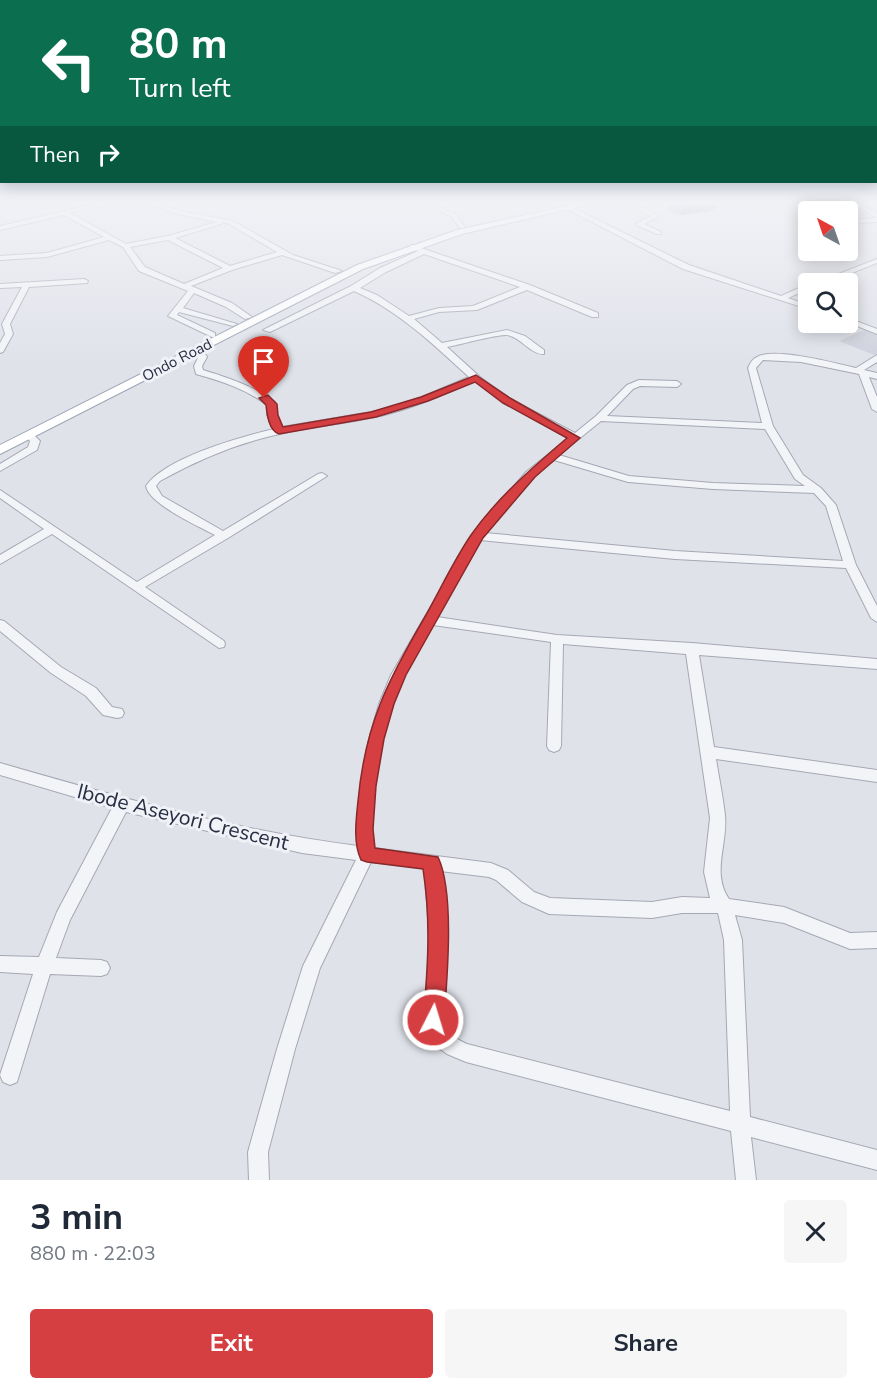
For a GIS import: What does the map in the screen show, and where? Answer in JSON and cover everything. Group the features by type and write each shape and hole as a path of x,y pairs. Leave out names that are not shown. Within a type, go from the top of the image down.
{"main road":[{"name":"Ondo Road","path":"0,450 233,324 338,271 373,257"},
{"name":"Ondo Road","path":"0,441 192,351 360,267 385,257"}],"street":[{"path":"133,257 142,269 229,304 248,317"},
{"path":"207,257 229,268"},
{"path":"185,286 229,268 265,257"},
{"path":"297,257 338,271"},
{"path":"267,330 354,288 410,257"},
{"path":"443,257 595,315"},
{"path":"666,257 686,267 798,304"},
{"path":"845,273 877,261"},
{"path":"0,285 84,281"},
{"path":"0,350 9,334 3,328 27,284"},
{"path":"354,288 390,304 410,318 476,378 507,400 575,438"},
{"path":"410,318 439,310 474,308 527,288"},
{"path":"194,289 172,316 212,335"},
{"path":"782,298 798,291"},
{"path":"177,309 233,324"},
{"path":"858,324 877,332"},
{"path":"442,346 507,332 522,338 541,352"},
{"path":"192,351 203,357 198,366 199,372 232,382 257,393 272,404 272,415 279,431"},
{"path":"877,376 861,371 769,357 755,362 752,368 768,426 800,477 831,505 850,565 877,618"},
{"path":"861,371 877,358"},
{"path":"861,371 877,409"},
{"path":"224,536 158,498 151,486 156,480 197,456 239,441 279,431 372,415 425,399 476,378"},
{"path":"258,1180 258,1152 286,1048 312,966 367,854 365,818 376,739 386,704 398,675 477,536 530,474 599,418 635,384 677,384"},
{"path":"599,418 768,426"},
{"path":"0,468 33,448 35,441 29,435"},
{"path":"552,456 628,478 712,486 817,490"},
{"path":"138,586 322,476"},
{"path":"0,493 219,644"},
{"path":"487,524 507,539"},
{"path":"0,560 52,529"},
{"path":"477,536 675,555 850,565"},
{"path":"428,620 556,639 877,664"},
{"path":"0,624 56,670 91,692 108,711 117,713"},
{"path":"555,746 556,639"},
{"path":"692,648 718,818 712,872 716,894 724,906 733,940 740,1125 746,1180"},
{"path":"708,752 877,776"},
{"name":"Ibode Aseyori Crescent","path":"0,769 122,805 302,846 492,870 502,874 528,897 549,906 652,910 682,905 724,906 784,915 850,940 877,940"},
{"path":"10,1075 44,966 63,917 122,805"},
{"path":"431,862 437,896 439,963 433,1020 436,1031 445,1042 466,1053 696,1111 740,1125 877,1160"},
{"path":"0,964 101,968"}],"shaded area":[{"path":"864,330 877,335 877,354 874,355 839,341"}],"route":[{"path":"264,398 272,404 272,415 279,431 372,415 425,399 476,378 507,400 575,438 530,474 477,536 398,675 386,704 376,739 364,829 367,854 431,862 437,896 439,963 433,1020"}]}
